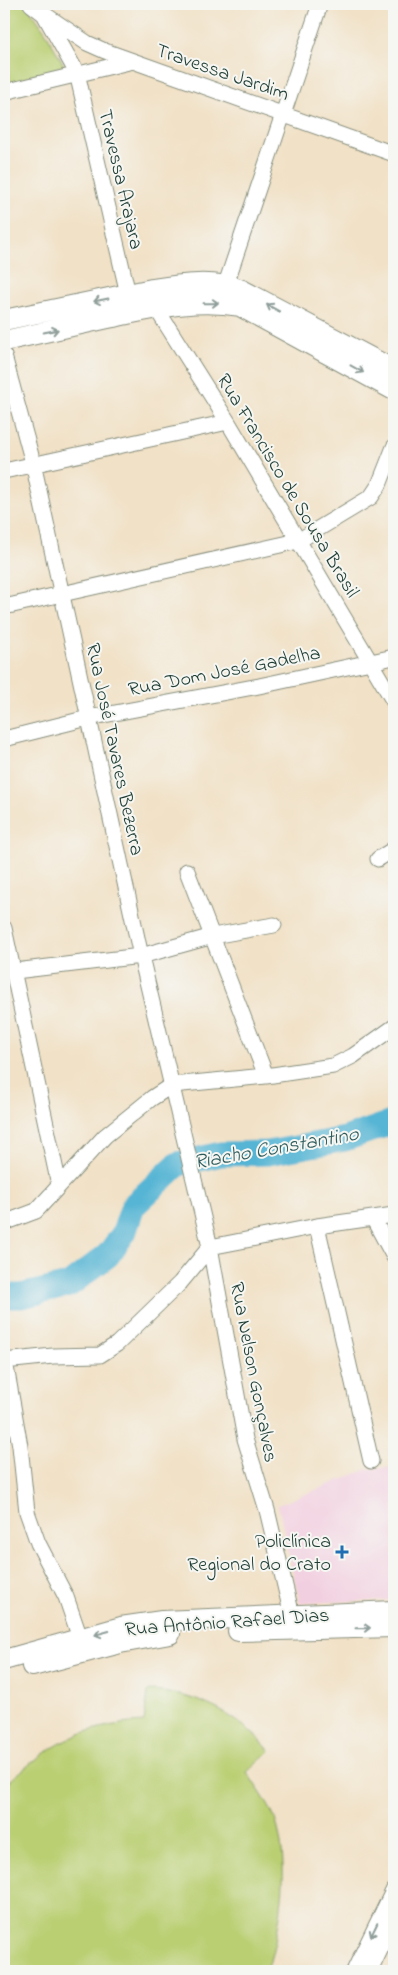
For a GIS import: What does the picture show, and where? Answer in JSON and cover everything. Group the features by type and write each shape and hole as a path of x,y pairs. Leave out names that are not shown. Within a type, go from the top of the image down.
{"main road":[{"path":"4,341 154,298 177,285 226,284 242,290 296,328 394,390"},
{"path":"4,320 128,294 189,303 221,302 240,306 296,328 394,370"},
{"name":"Rua Antônio Rafael Dias","path":"4,1660 39,1658 154,1636 394,1612"},
{"name":"Rua Antônio Rafael Dias","path":"4,1674 80,1638 121,1627 162,1621 294,1622 394,1627"}],"street":[{"name":"Travessa Jardim","path":"31,4 86,43 394,154"},
{"path":"226,284 320,4"},
{"name":"Travessa Jardim","path":"44,14 77,73"},
{"path":"4,92 77,73 134,61"},
{"name":"Travessa Arajara","path":"77,73 128,294"},
{"name":"Rua Francisco de Sousa Brasil","path":"154,298 371,660 394,702"},
{"name":"Rua José Tavares Bezerra","path":"4,356 32,464 141,956 188,1151"},
{"path":"4,471 228,422"},
{"path":"4,607 298,541 372,496 379,485 394,447"},
{"name":"Rua Dom José Gadelha","path":"4,739 88,718 259,686 371,660 394,657"},
{"path":"378,859 394,849"},
{"path":"187,871 266,1076"},
{"path":"9,968 141,956 213,936 274,925"},
{"path":"4,928 9,968 59,1185"},
{"path":"4,1223 36,1211 105,1136 152,1098 172,1085 266,1076 334,1066 353,1056 394,1027"},
{"name":"Rua Nelson Gonçalves","path":"188,1151 210,1247 245,1439 267,1510 294,1622"},
{"path":"80,1638 66,1596 38,1543 27,1512 20,1446 4,1361 53,1356 100,1355 118,1344 173,1290 210,1247 317,1226 374,1220 394,1215"},
{"path":"374,1220 394,1257"},
{"path":"317,1226 371,1460"},
{"path":"354,1971 394,1889"},
{"path":"370,1971 394,1921"}],"shaded area":[{"name":"Policlínica Regional do Crato","path":"394,1467 394,1600 300,1603 278,1505 368,1469"}],"green space":[{"path":"26,4 45,31 67,71 4,84 4,8"},
{"path":"148,1691 183,1696 215,1708 230,1716 258,1738 270,1751 247,1772 275,1819 280,1837 282,1856 283,1876 280,1915 267,1971 4,1971 4,1786 36,1759 67,1740 102,1728 144,1722"}],"waterway":[{"name":"Riacho Constantino","path":"4,1296 21,1296 69,1285 108,1255 124,1233 133,1206 178,1164 221,1154 268,1153 345,1139 394,1122"}],"place":[{"name":"Policlínica Regional do Crato","path":"342,1552"}]}
